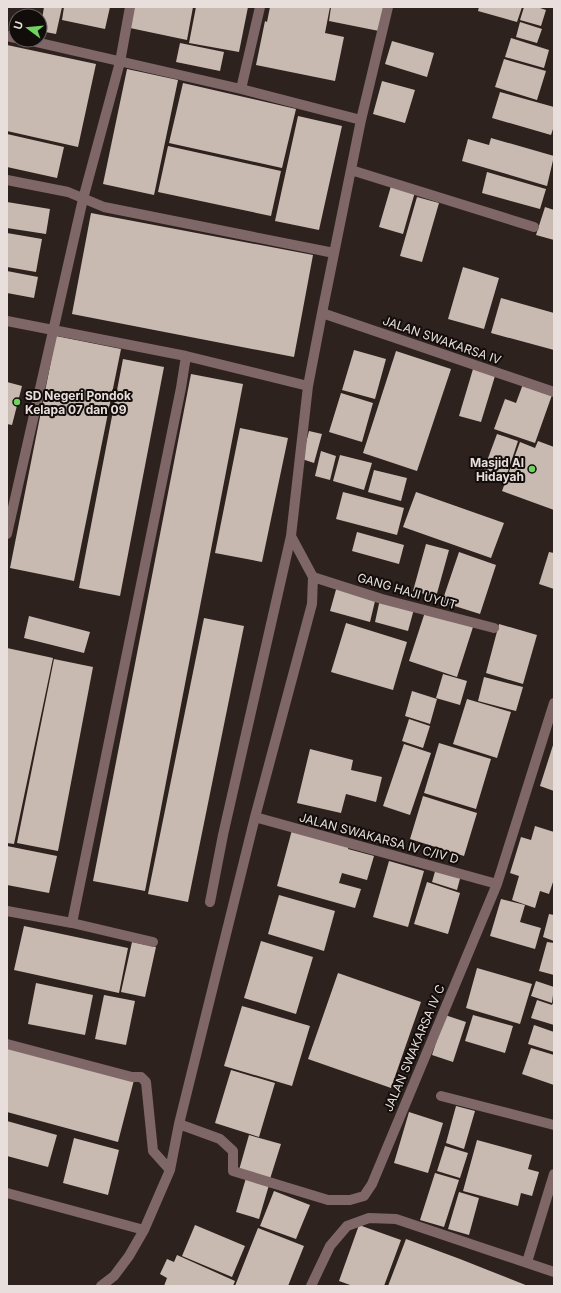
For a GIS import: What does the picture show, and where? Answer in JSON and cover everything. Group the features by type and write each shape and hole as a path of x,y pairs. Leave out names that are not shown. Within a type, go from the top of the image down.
{"street":[{"path":"7,534 83,199 120,62 130,7"},
{"path":"241,89 260,7"},
{"path":"210,902 223,835 291,536 308,386 361,120 388,7"},
{"path":"48,45 241,89 361,120"},
{"path":"351,170 534,226"},
{"path":"7,180 68,192 104,207 334,253"},
{"name":"JALAN SWAKARSA IV","path":"322,313 554,392"},
{"path":"7,321 186,356 308,386"},
{"path":"72,923 181,388 186,356"},
{"path":"110,1286 114,1276 129,1256 144,1230 170,1170 179,1124 255,817 312,604 313,577 291,536"},
{"name":"GANG HAJI UYUT","path":"313,577 388,600 494,628"},
{"name":"JALAN SWAKARSA IV C","path":"179,1124 220,1139 233,1151 233,1171 328,1200 350,1200 364,1196 377,1172 496,884 554,703"},
{"name":"JALAN SWAKARSA IV C/IV D","path":"255,817 496,884"},
{"path":"7,911 72,923 153,942"},
{"path":"7,1044 132,1077 141,1077 146,1082 153,1151 170,1170"},
{"path":"441,1096 554,1125"},
{"path":"527,1262 554,1174"},
{"path":"7,1194 144,1230"},
{"path":"310,1286 330,1246 347,1226 369,1218 396,1219 554,1272"},
{"path":"101,1286 114,1276"}],"building":[{"path":"62,7 56,34 48,32 48,8 44,8"},
{"path":"64,7 110,7 105,29 62,20"},
{"path":"134,7 193,7 187,40 130,28"},
{"path":"196,7 248,7 239,52 189,43"},
{"path":"270,7 330,7 325,33 344,37 335,81 256,65 265,21 267,22"},
{"path":"331,7 384,7 379,31 329,21"},
{"path":"479,7 522,7 517,22 478,11"},
{"path":"524,7 537,7 546,10 541,26 520,20"},
{"path":"520,22 542,29 537,43 516,37"},
{"path":"511,38 549,50 544,68 505,57"},
{"path":"392,41 434,53 427,77 385,64"},
{"path":"180,43 224,52 220,71 176,62"},
{"path":"7,45 8,48 21,48 96,64 78,147 7,131"},
{"path":"504,59 546,71 537,100 495,87"},
{"path":"127,69 178,80 154,195 103,184"},
{"path":"382,81 415,90 405,123 373,114"},
{"path":"183,83 296,109 282,168 169,143"},
{"path":"500,92 554,107 554,126 551,135 492,118"},
{"path":"298,116 342,126 319,230 275,221"},
{"path":"7,134 64,147 57,178 7,167"},
{"path":"491,138 554,156 547,186 462,161 468,139 489,145"},
{"path":"168,146 281,171 271,216 158,192"},
{"path":"487,172 546,189 540,209 482,193"},
{"path":"391,186 415,192 403,234 379,227"},
{"path":"417,197 439,203 422,262 400,256"},
{"path":"7,202 50,209 46,234 7,228"},
{"path":"545,207 554,210 554,240 536,235"},
{"path":"91,213 313,255 294,357 72,314"},
{"path":"7,233 42,239 36,272 7,267"},
{"path":"463,267 499,278 484,329 448,319"},
{"path":"7,271 38,277 34,298 7,293"},
{"path":"501,298 554,313 554,350 491,333"},
{"path":"56,336 121,349 74,581 10,568"},
{"path":"354,350 386,359 375,399 342,390"},
{"path":"396,351 451,369 417,471 363,453"},
{"path":"123,359 164,367 120,596 79,588"},
{"path":"473,369 495,376 481,422 459,416"},
{"path":"191,374 243,384 145,891 93,881"},
{"path":"7,382 22,386 12,425 7,424"},
{"path":"523,384 552,395 535,443 494,429 505,399 516,403"},
{"path":"341,393 373,403 362,442 329,432"},
{"path":"240,428 288,438 262,562 215,553"},
{"path":"309,431 322,434 314,463 302,459"},
{"path":"497,434 518,441 506,477 484,469"},
{"name":"Masjid Al Hidayah","path":"538,441 554,447 554,510 502,491 520,442 535,448"},
{"path":"321,451 336,456 330,480 315,476"},
{"path":"340,455 372,463 364,490 333,481"},
{"path":"374,470 407,478 401,501 368,492"},
{"path":"343,492 404,508 397,535 336,519"},
{"path":"416,492 504,523 491,558 403,527"},
{"path":"357,532 404,545 399,564 352,551"},
{"path":"426,544 449,550 436,597 413,591"},
{"path":"459,552 496,565 480,614 442,602"},
{"path":"549,552 554,553 554,589 539,584"},
{"path":"337,586 376,597 370,622 330,611"},
{"path":"380,599 414,609 408,631 375,622"},
{"path":"425,612 473,627 457,677 409,661"},
{"path":"29,616 90,632 84,653 24,638"},
{"path":"204,618 244,626 188,902 148,894"},
{"path":"346,623 407,642 393,690 331,672"},
{"path":"499,624 537,635 523,684 486,673"},
{"path":"7,648 53,658 14,844 7,843"},
{"path":"54,659 93,667 58,851 17,843"},
{"path":"443,674 467,681 460,705 436,698"},
{"path":"484,677 523,687 516,711 478,701"},
{"path":"412,691 437,699 430,724 405,716"},
{"path":"467,699 511,712 497,758 453,744"},
{"path":"409,719 430,726 423,748 402,741"},
{"path":"554,742 554,791 540,786"},
{"path":"439,743 491,759 476,809 424,793"},
{"path":"404,744 431,753 410,815 383,806"},
{"path":"310,749 353,760 351,770 382,777 376,802 346,794 341,813 297,803"},
{"path":"423,796 477,813 464,856 410,839"},
{"path":"535,826 554,832 554,879 549,894 540,891 535,908 512,900 519,876 510,873 521,837 531,840"},
{"path":"292,830 349,845 348,849 374,856 367,880 342,873 339,883 361,889 355,908 277,886"},
{"path":"7,846 57,856 49,893 7,885"},
{"path":"389,861 424,871 408,927 373,917"},
{"path":"436,868 461,875 457,890 432,882"},
{"path":"427,882 460,893 448,934 414,924"},
{"path":"279,895 335,911 324,951 268,934"},
{"path":"501,899 525,905 520,922 541,928 535,949 490,936"},
{"path":"549,914 554,915 554,941 543,937"},
{"path":"24,926 128,948 119,993 14,970"},
{"path":"261,941 313,957 296,1014 244,998"},
{"path":"132,942 156,947 145,997 121,992"},
{"path":"547,942 554,943 554,975 539,971"},
{"path":"477,968 532,984 520,1024 466,1008"},
{"path":"338,973 421,1002 391,1088 308,1059"},
{"path":"536,981 554,987 552,1003 531,996"},
{"path":"36,983 93,995 85,1035 28,1024"},
{"path":"104,995 135,1001 126,1045 95,1039"},
{"path":"537,1000 552,1005 554,1001 554,1025 531,1018"},
{"path":"242,1006 310,1026 292,1086 224,1066"},
{"path":"445,1015 466,1022 453,1062 432,1055"},
{"path":"473,1015 513,1026 505,1053 465,1041"},
{"path":"534,1025 554,1032 554,1052 528,1044"},
{"path":"7,1046 134,1080 118,1142 7,1112"},
{"path":"531,1048 554,1055 554,1085 522,1074"},
{"path":"231,1070 275,1083 259,1137 215,1123"},
{"path":"456,1106 475,1111 464,1149 446,1143"},
{"path":"409,1112 443,1123 428,1173 394,1163"},
{"path":"7,1121 57,1135 48,1167 7,1156"},
{"path":"249,1135 281,1144 270,1179 239,1170"},
{"path":"74,1138 119,1150 108,1195 63,1183"},
{"path":"477,1140 532,1155 528,1169 539,1172 532,1196 521,1193 518,1206 463,1191"},
{"path":"445,1146 468,1153 460,1178 437,1171"},
{"path":"435,1173 459,1180 444,1227 420,1220"},
{"path":"246,1178 269,1185 259,1219 236,1212"},
{"path":"274,1191 310,1205 296,1239 260,1226"},
{"path":"459,1192 479,1198 469,1235 448,1229"},
{"path":"195,1225 245,1246 232,1277 182,1256"},
{"path":"359,1225 401,1240 384,1286 353,1286 339,1281"},
{"path":"258,1228 304,1246 288,1286 235,1286"},
{"path":"406,1239 460,1259 528,1286 388,1286"},
{"path":"177,1255 235,1281 233,1286 164,1286 167,1278 160,1274 167,1259 174,1262"}],"place":[{"name":"SD Negeri Pondok Kelapa 07 dan 09","path":"17,402"},
{"name":"Masjid Al Hidayah","path":"532,469"}]}
